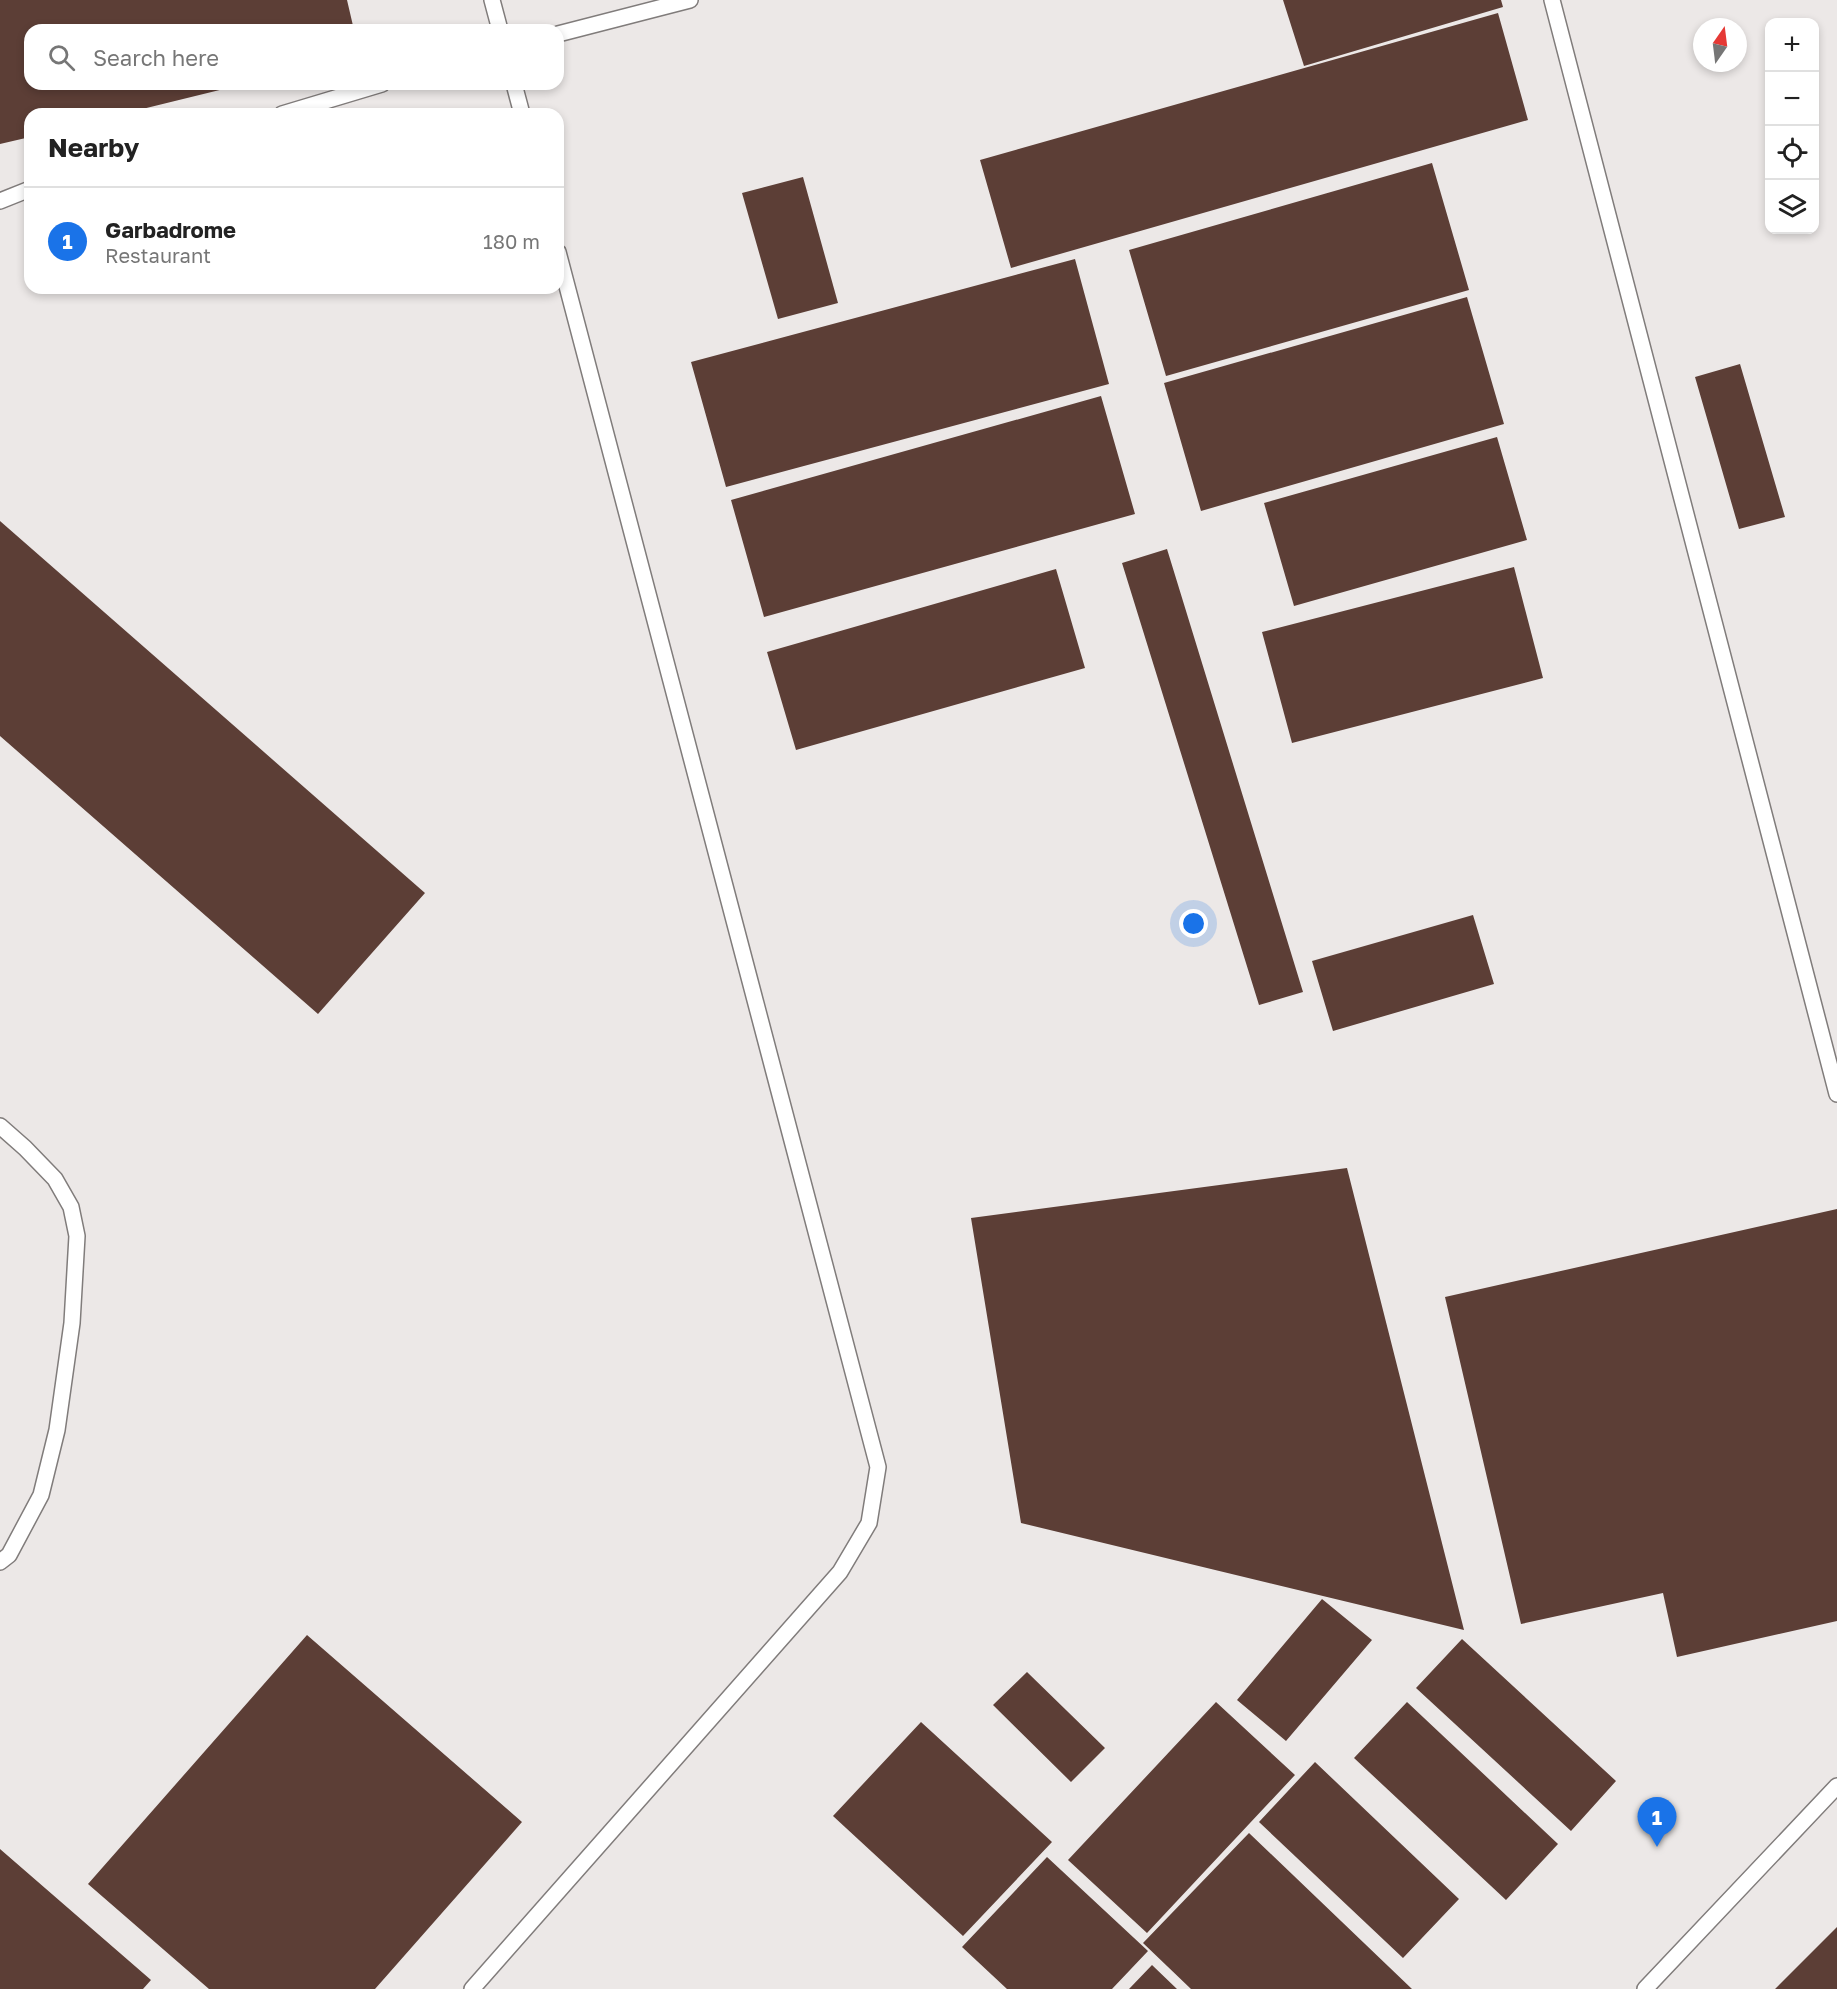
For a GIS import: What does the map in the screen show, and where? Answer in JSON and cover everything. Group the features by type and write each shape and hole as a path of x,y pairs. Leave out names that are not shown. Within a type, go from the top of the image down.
{"lane":[{"path":"492,0 498,24"},
{"path":"564,32 690,0"},
{"path":"1551,0 1837,1094"},
{"path":"302,108 362,90"},
{"path":"516,90 520,108"},
{"path":"0,201 24,191"},
{"path":"472,1989 840,1572 869,1523 878,1467 564,275"},
{"path":"0,1126 55,1179 71,1207 77,1236 72,1323 57,1430 41,1495 9,1555 0,1562"},
{"path":"1645,1989 1837,1786"}],"building":[{"path":"0,0 347,0 353,24 24,24 24,90 220,90 146,108 24,108 24,138 0,144"},
{"path":"1283,0 1501,0 1503,7 1304,66"},
{"path":"1498,13 1528,120 1011,268 980,160"},
{"path":"1432,163 1469,290 1166,376 1129,250"},
{"path":"803,177 838,303 778,319 742,193"},
{"path":"1075,259 1109,384 726,487 691,362"},
{"path":"1467,297 1504,424 1201,511 1164,383"},
{"path":"1740,364 1785,517 1739,529 1695,377"},
{"path":"1101,396 1135,514 764,617 731,500"},
{"path":"1497,437 1527,540 1294,606 1264,503"},
{"path":"0,521 425,893 318,1014 0,736"},
{"path":"1167,549 1303,992 1259,1005 1122,563"},
{"path":"1514,567 1543,678 1292,743 1262,632"},
{"path":"1056,569 1085,668 796,750 767,652"},
{"path":"1473,915 1494,984 1333,1031 1312,961"},
{"path":"1347,1168 1464,1630 1021,1523 971,1218"},
{"path":"1837,1209 1837,1621 1677,1657 1663,1593 1521,1624 1445,1297"},
{"path":"1322,1599 1372,1640 1286,1741 1237,1700"},
{"path":"307,1635 522,1822 375,1989 209,1989 88,1884"},
{"path":"1462,1639 1616,1781 1571,1831 1416,1688"},
{"path":"1027,1672 1105,1748 1071,1782 993,1705"},
{"path":"1216,1702 1295,1775 1147,1933 1068,1860"},
{"path":"1407,1702 1558,1844 1506,1900 1354,1758"},
{"path":"921,1722 1052,1842 963,1936 833,1816"},
{"path":"1315,1762 1459,1899 1403,1958 1259,1822"},
{"path":"1249,1833 1412,1989 1191,1989 1143,1943"},
{"path":"0,1849 151,1980 143,1989 0,1989"},
{"path":"1047,1857 1148,1951 1112,1989 1007,1989 962,1947"},
{"path":"1837,1927 1837,1989 1775,1989"},
{"path":"1152,1965 1177,1989 1129,1989"}],"place":[{"name":"Garbadrome","path":"1657,1847"}]}
